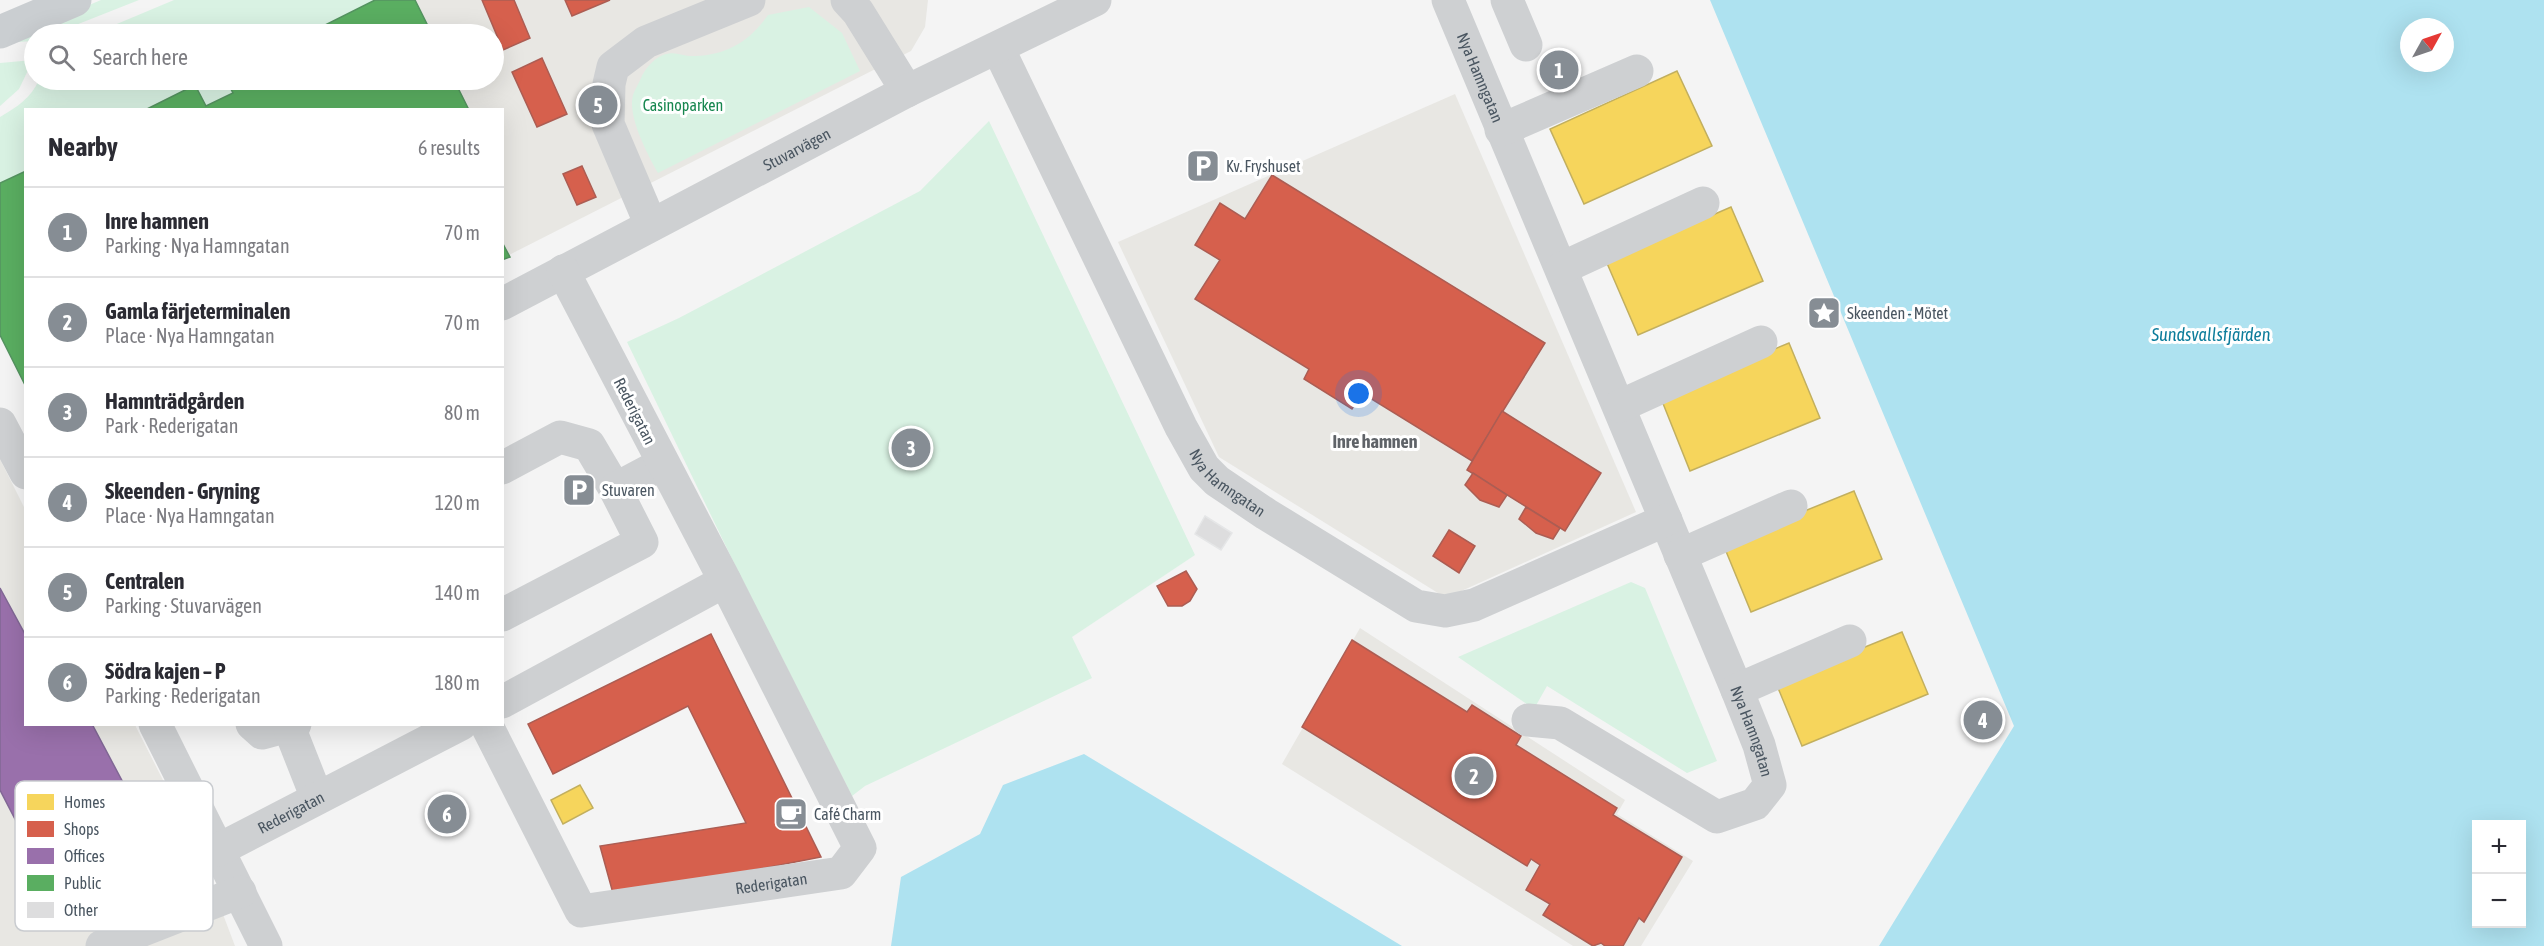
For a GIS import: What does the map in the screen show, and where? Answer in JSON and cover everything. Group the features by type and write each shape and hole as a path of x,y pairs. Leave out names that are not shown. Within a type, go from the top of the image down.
{"main road":[{"path":"0,32 75,0"}],"street":[{"path":"651,225 608,124 609,84 613,67 646,42 748,0"},
{"path":"847,0 858,12 907,91"},
{"name":"Stuvarvägen","path":"504,303 907,91 1095,0"},
{"name":"Nya Hamngatan","path":"1448,0 1737,690 1759,745 1770,785 1755,804 1717,817 1560,723 1528,720"},
{"path":"1507,0 1526,45"},
{"name":"Nya Hamngatan","path":"998,48 1181,428 1204,468 1217,481 1266,514 1416,606 1445,611 1474,606 1666,520"},
{"path":"1501,130 1637,71"},
{"path":"1562,268 1703,204"},
{"name":"Rederigatan","path":"487,726 581,911 841,873 860,848 725,581 563,271"},
{"path":"1620,406 1761,342"},
{"path":"0,423 24,469"},
{"path":"504,467 560,437 589,445 642,542 504,614"},
{"path":"615,489 662,464"},
{"path":"1680,555 1707,541 1791,506"},
{"path":"504,701 725,581"},
{"path":"1737,690 1850,642"},
{"path":"155,726 183,781"},
{"path":"254,726 262,733 292,726 317,798"},
{"name":"Rederigatan","path":"219,850 457,726"},
{"path":"213,838 266,946"},
{"path":"213,903 240,892"},
{"path":"102,946 140,931"}],"shaded area":[{"path":"329,0 928,0 925,27 911,51 504,257 504,108 107,108 144,90 504,90 504,24 279,24"},
{"path":"1455,94 1636,512 1446,598 1219,457 1118,242"},
{"path":"0,459 24,507 24,726 136,726 163,781 15,781 15,931 213,931 213,888 235,946 0,946"},
{"path":"1360,628 1625,800 1617,814 1693,861 1641,946 1573,946 1282,764"}],"green space":[{"path":"101,0 139,0 78,24 45,24"},
{"path":"174,0 375,0 327,24 117,24"},
{"name":"Casinoparken","path":"809,7 842,33 860,71 658,173 640,135 632,104 633,95 650,65 659,57 667,54 695,56 717,53 737,45 754,32 768,15"},
{"path":"24,33 24,42 0,43"},
{"path":"24,61 24,79 19,89 0,106 0,63"},
{"path":"33,90 185,90 147,108 24,108 24,171 0,183 0,117 23,102"},
{"path":"198,90 231,90 233,93 206,106"},
{"path":"989,121 1195,555 1072,637 1092,678 865,786 852,796 736,567 627,342 679,318 920,191"},
{"path":"1631,582 1645,588 1717,761 1687,773 1547,686 1534,709 1458,657"}],"water":[{"name":"Sundsvallsfjärden","path":"1710,0 2544,0 2544,946 1879,946 2014,726"},
{"path":"1084,754 1402,946 891,946 901,877 980,834 1003,785"}],"building: Homes":[{"path":"1677,71 1712,146 1584,204 1550,129"},
{"path":"1731,207 1763,281 1638,335 1606,261"},
{"path":"1789,343 1820,418 1690,471 1660,396"},
{"path":"1854,491 1882,559 1751,612 1723,544"},
{"path":"1902,632 1928,694 1802,746 1776,683"},
{"path":"580,785 593,808 563,824 551,800"}],"building: Shops":[{"path":"482,0 514,0 530,38 504,50 504,24 492,24"},
{"path":"565,0 610,0 572,16"},
{"path":"542,58 567,114 537,127 512,72"},
{"path":"582,166 596,197 577,205 563,174"},
{"path":"1272,175 1545,343 1472,461 1362,393 1352,409 1304,379 1309,369 1195,299 1220,260 1195,245 1220,203 1245,219"},
{"path":"1502,411 1601,473 1565,531 1467,470"},
{"path":"1473,473 1507,495 1499,507 1480,500 1465,485"},
{"path":"1526,507 1560,528 1553,539 1536,533 1519,519"},
{"path":"1449,530 1475,546 1459,573 1433,556"},
{"path":"1186,571 1197,589 1190,601 1182,606 1168,606 1157,586"},
{"path":"711,634 821,857 614,897 600,846 746,823 688,706 553,774 528,724"},
{"path":"1352,640 1467,712 1472,705 1521,736 1516,745 1617,808 1613,815 1682,857 1644,922 1639,918 1623,946 1605,946 1601,943 1593,946 1543,915 1550,904 1526,890 1540,865 1531,859 1527,866 1302,727"}],"building: Offices":[{"path":"0,588 24,632 24,726 93,726 122,781 15,781 15,819 0,790"}],"building: Public":[{"path":"375,0 415,0 427,24 327,24"},
{"path":"185,90 198,90 206,106 233,93 231,90 459,90 468,108 149,108"},
{"path":"24,172 24,383 0,335 0,183"},
{"path":"504,246 510,257 504,259"}],"building: Other":[{"path":"1205,516 1232,533 1221,550 1195,534"}],"place":[{"name":"Inre hamnen","path":"1559,70"},
{"name":"Centralen","path":"598,105"},
{"name":"Kv. Fryshuset","path":"1203,166"},
{"name":"Skeenden - Mötet","path":"1824,313"},
{"name":"Hamnträdgården","path":"911,448"},
{"name":"Stuvaren","path":"579,490"},
{"name":"Skeenden - Gryning","path":"1983,720"},
{"name":"Gamla färjeterminalen","path":"1474,776"},
{"name":"Södra kajen – P","path":"447,814"},
{"name":"Café Charm","path":"791,814"}],"district":[{"name":"Inre hamnen","path":"1375,441"}]}
